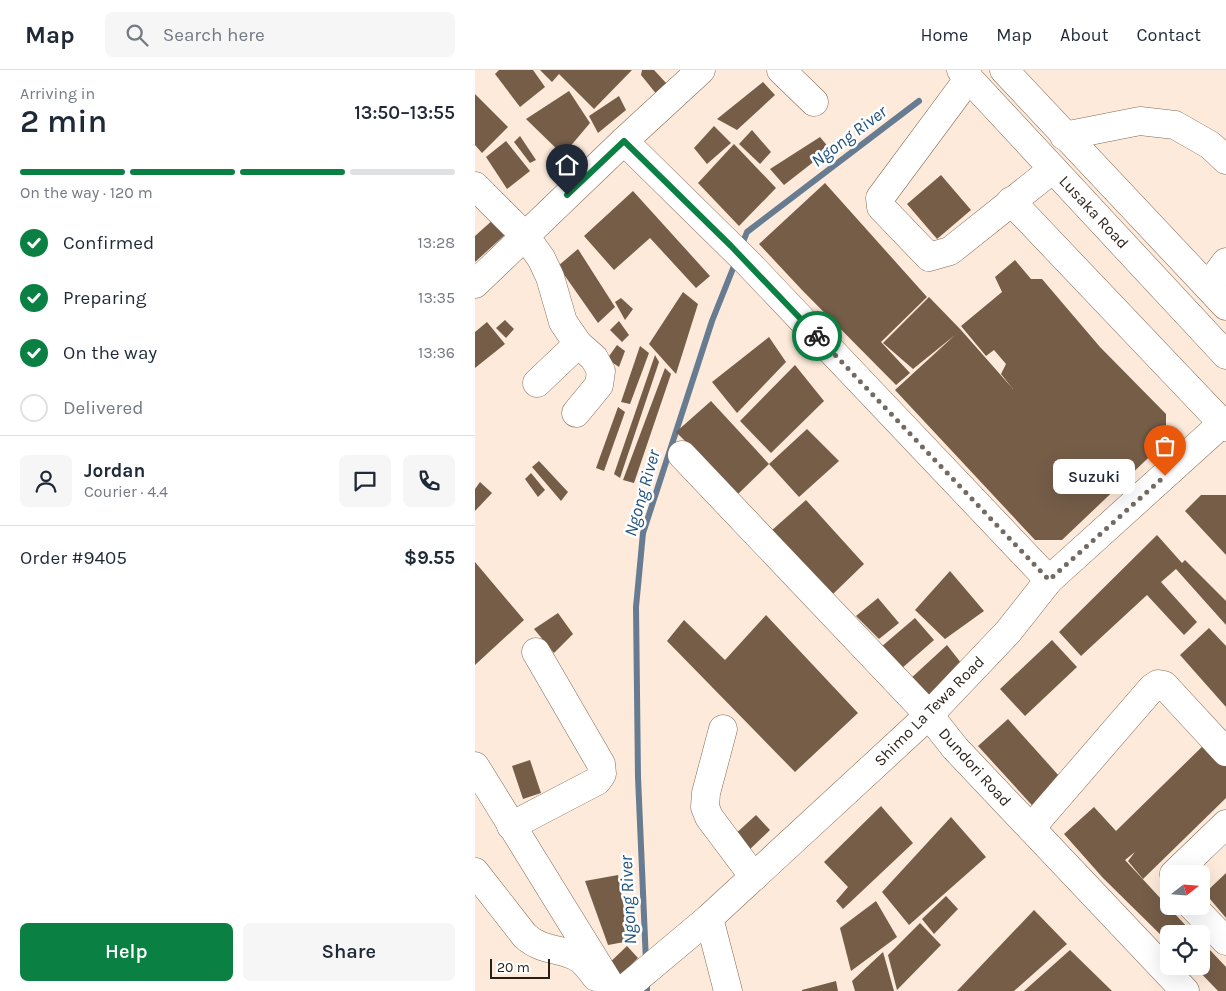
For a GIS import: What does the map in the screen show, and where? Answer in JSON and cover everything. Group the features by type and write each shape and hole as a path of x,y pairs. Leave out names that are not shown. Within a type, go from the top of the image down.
{"street":[{"path":"475,284 701,70"},
{"path":"781,70 814,102"},
{"name":"Lusaka Road","path":"1004,70 1064,136 1226,306"},
{"path":"965,74 880,198 881,207 929,257 950,251 1053,169"},
{"name":"Lusaka Road","path":"965,74 1226,355"},
{"path":"1064,136 1140,121 1175,124 1210,145 1226,160"},
{"path":"624,141 740,255 1049,580"},
{"path":"479,197 525,236 541,258 563,322 578,344 594,358 601,371 599,385 576,413"},
{"path":"1011,201 1225,423"},
{"path":"1207,286 1226,262"},
{"path":"537,383 578,344"},
{"name":"Shimo La Tewa Road","path":"622,991 709,918 929,715 1008,632 1049,580 1225,423"},
{"name":"Dundori Road","path":"681,455 929,715 955,748 1185,991"},
{"path":"511,826 597,781 602,774 601,764 536,652"},
{"path":"1031,828 1151,688 1158,684 1164,684 1226,752"},
{"path":"723,730 706,793 705,808 709,817 754,876"},
{"path":"475,766 614,991"},
{"path":"1183,865 1226,824"},
{"path":"475,872 533,944 579,958 608,991"},
{"path":"1201,915 1226,941"},
{"path":"709,918 728,991"}],"shaded area":[{"path":"475,70 1226,70 1226,991 475,991"}],"building":[{"path":"499,70 533,70 545,87 520,107 495,74"},
{"path":"540,70 632,70 594,109 559,74 552,82"},
{"path":"642,70 654,70 668,85 658,96 641,75"},
{"path":"763,82 775,95 737,130 717,119"},
{"path":"569,91 590,123 563,155 526,119"},
{"path":"475,94 508,127 482,153 475,145"},
{"path":"619,96 626,110 598,133 589,116"},
{"path":"714,126 731,143 707,164 694,148"},
{"path":"752,130 771,152 760,164 739,144"},
{"path":"520,136 536,160 530,163 514,142"},
{"path":"820,137 830,149 784,185 770,169"},
{"path":"506,141 530,171 507,189 486,157"},
{"path":"734,144 776,188 739,226 698,183"},
{"path":"941,175 971,210 937,239 907,204"},
{"path":"825,183 927,297 881,342 910,373 896,385 759,244"},
{"path":"633,191 710,276 696,288 650,238 614,270 584,236"},
{"path":"495,218 508,232 475,262 475,236"},
{"path":"578,249 615,307 598,323 558,266"},
{"path":"1015,260 1031,279 1042,279 1100,347 1166,414 1166,441 1062,540 1035,540 895,390 955,335 913,369 883,343 929,297 1013,389 1001,374 1006,364 994,350 986,356 961,326 1002,292 995,277"},
{"path":"683,292 698,304 676,374 649,344"},
{"path":"621,298 633,309 625,320 615,302"},
{"path":"505,320 514,329 506,338 496,328"},
{"path":"619,321 629,335 622,342 610,330"},
{"path":"487,322 505,344 475,368 475,332"},
{"path":"769,337 786,362 737,413 712,382"},
{"path":"617,345 625,351 619,367 607,359"},
{"path":"640,346 649,353 630,404 621,402"},
{"path":"655,355 659,362 620,478 614,474"},
{"path":"795,365 824,401 771,453 740,421"},
{"path":"665,368 671,374 634,483 623,480"},
{"path":"711,401 769,464 738,494 676,432"},
{"path":"618,407 625,412 604,471 596,468"},
{"path":"807,429 839,461 799,497 769,464"},
{"path":"539,461 568,492 561,501 532,467"},
{"path":"531,473 545,490 538,497 525,479"},
{"path":"480,482 492,493 475,511 475,489"},
{"path":"1201,495 1226,495 1226,555 1185,511"},
{"path":"806,500 864,564 833,594 771,531"},
{"path":"1157,535 1182,563 1185,560 1226,601 1226,625 1176,569 1161,582 1197,622 1184,635 1147,595 1081,656 1059,632"},
{"path":"475,562 524,620 475,665"},
{"path":"950,571 984,611 945,639 915,610"},
{"path":"878,598 899,623 879,639 856,616"},
{"path":"558,613 573,634 554,653 534,629"},
{"path":"766,615 858,713 795,772 667,641 684,620 725,660"},
{"path":"915,618 934,640 901,669 881,647"},
{"path":"1209,628 1226,646 1226,707 1180,655"},
{"path":"1052,640 1077,667 1025,716 1000,689"},
{"path":"947,645 965,668 927,698 909,680"},
{"path":"1008,719 1069,787 1040,814 978,746"},
{"path":"1211,738 1226,754 1226,798 1143,879 1128,861 1135,852 1125,860 1160,898 1160,915 1176,915 1185,925 1160,925 1160,934 1103,878 1064,834 1094,807 1116,831"},
{"path":"530,760 541,793 523,799 512,766"},
{"path":"881,806 913,843 843,909 836,901 848,887 824,862"},
{"path":"756,815 770,830 746,853 732,837"},
{"path":"951,817 986,857 909,925 882,892"},
{"path":"1226,873 1226,918 1210,899 1210,888"},
{"path":"618,875 630,941 608,945 585,881"},
{"path":"946,896 958,909 934,934 922,919"},
{"path":"876,901 897,937 851,971 840,928"},
{"path":"1034,910 1067,944 1014,991 957,991"},
{"path":"920,923 941,945 897,990 888,955"},
{"path":"627,946 638,958 615,981 603,969"},
{"path":"1070,950 1112,991 1024,991"},
{"path":"1210,950 1226,967 1226,991 1218,991 1203,975 1210,975"},
{"path":"883,952 894,991 855,991 852,981"},
{"path":"836,981 838,991 802,991 802,990"}],"waterway":[{"name":"Ngong River","path":"741,247 747,232 919,101"},
{"name":"Ngong River","path":"646,962 638,777 636,607 643,533 712,321 736,261"},
{"name":"Ngong River","path":"647,980 647,991"}],"way so far":[{"path":"817,336 1049,580 1165,476"}],"place":[{"name":"Suzuki","path":"1165,476"}],"route":[{"path":"567,195 624,141 731,246 817,336"}]}
